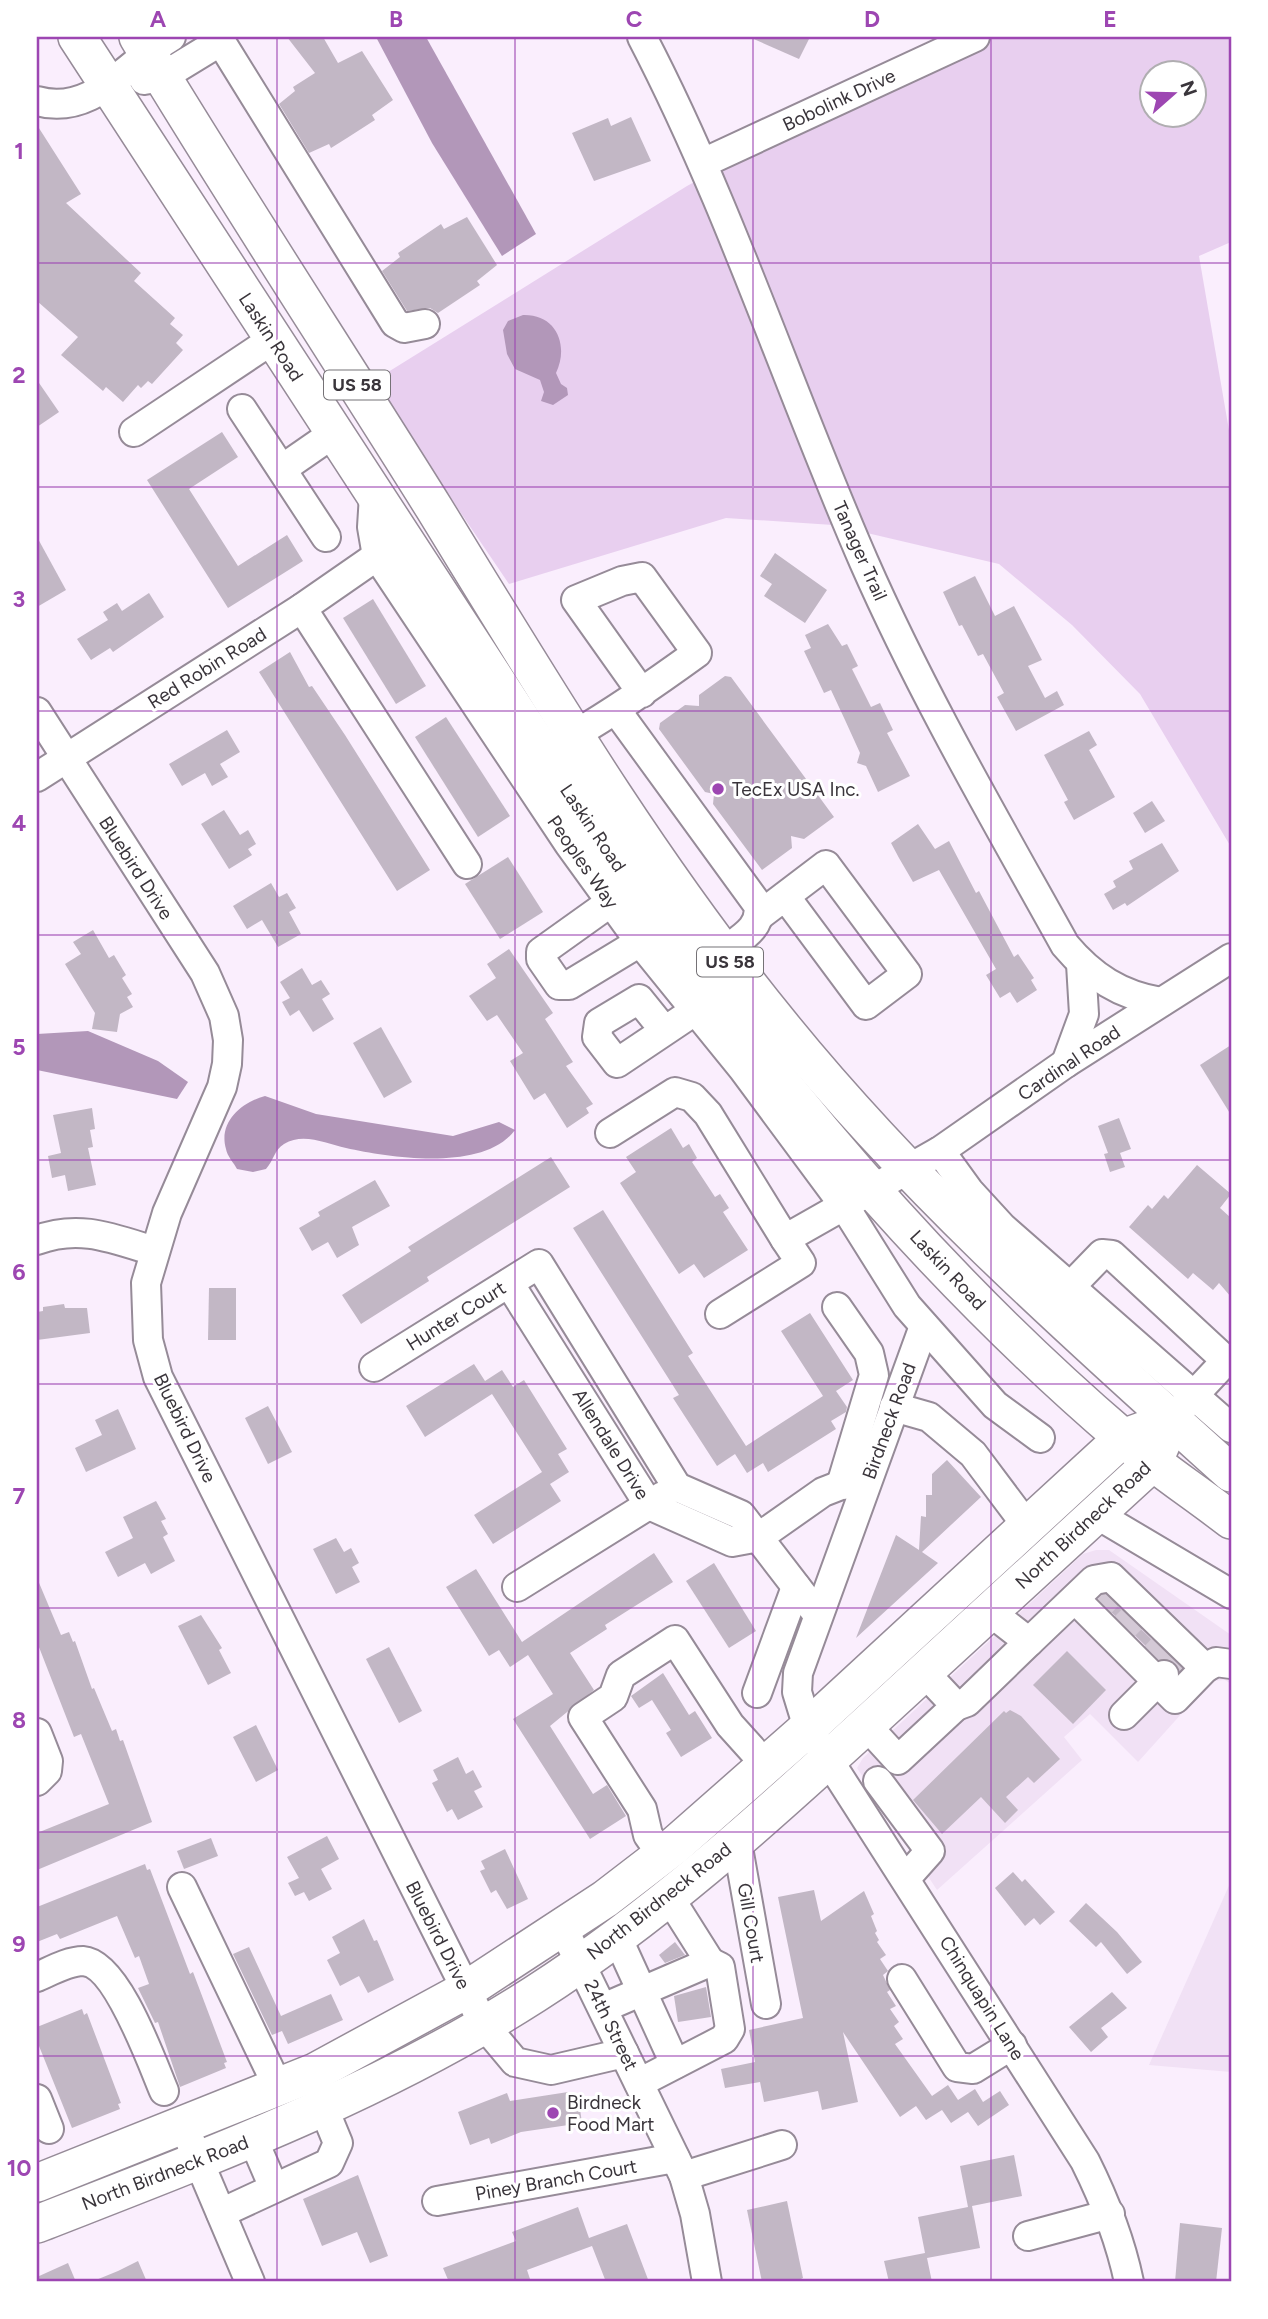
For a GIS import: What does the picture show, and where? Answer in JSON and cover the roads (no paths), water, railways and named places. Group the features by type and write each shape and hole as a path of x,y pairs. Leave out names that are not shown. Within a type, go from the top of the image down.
{"main road":[{"name":"Laskin Road","path":"76,37 545,756 554,797 616,863 858,1196 1123,1438 1231,1520"},
{"name":"Laskin Road","path":"154,50 574,735 723,952 781,1026 924,1161 1038,1300 1182,1408 1231,1473"},
{"path":"545,756 574,735"},
{"name":"North Birdneck Road","path":"37,2183 278,2087 388,2034 466,1990 563,1928 662,1855 766,1765 1123,1438 1182,1408"},
{"name":"North Birdneck Road","path":"37,2224 324,2109 439,2052 617,1937 737,1842 1154,1461 1182,1408"}],"street":[{"name":"Tanager Trail","path":"642,37 703,163 831,484 900,640 1065,946 1081,964 1118,990 1161,1002"},
{"name":"Bobolink Drive","path":"703,163 975,37"},
{"path":"37,101 54,106 82,100 107,87 154,50 220,39 395,323 404,328 425,324"},
{"path":"134,432 272,340"},
{"path":"242,409 326,537"},
{"path":"282,469 334,433"},
{"name":"Peoples Way","path":"374,495 372,527 377,556 554,797 611,902 696,1010 858,1196"},
{"name":"Red Robin Road","path":"37,778 302,608 377,556"},
{"path":"302,608 467,864"},
{"path":"574,735 642,693"},
{"path":"616,710 758,905 760,915"},
{"name":"Bluebird Drive","path":"37,712 65,760 205,973 224,1016 228,1052 222,1087 167,1213 154,1251 145,1302 148,1340 158,1377 484,2025 515,2062 551,2070 624,2053"},
{"path":"723,952 754,927 760,915 785,896 826,865 907,974 866,1005 785,896"},
{"path":"611,902 541,951 541,959 559,985 569,985 640,942"},
{"name":"Cardinal Road","path":"924,1161 1066,1063 1231,958"},
{"path":"1066,1063 1084,1014 1081,964"},
{"path":"664,1030 696,1010"},
{"path":"610,1133 675,1092 692,1097 708,1114 802,1263 720,1314"},
{"path":"785,1239 924,1161"},
{"name":"Laskin Road","path":"924,1161 969,1191 1002,1227 1070,1287 1182,1408 1231,1428"},
{"path":"858,1196 881,1268 924,1326 995,1405 1040,1437"},
{"path":"37,1240 64,1232 95,1232 154,1251"},
{"path":"1070,1287 1102,1254 1112,1255 1220,1355 1222,1365 1182,1408"},
{"name":"Hunter Court","path":"374,1367 538,1264"},
{"name":"Allendale Drive","path":"538,1264 677,1487 741,1515 818,1615"},
{"name":"Allendale Drive","path":"509,1283 649,1505 732,1542 759,1537"},
{"path":"759,1537 810,1500 853,1484 874,1375 869,1353 837,1307"},
{"name":"Birdneck Road","path":"807,1728 797,1692 798,1673 818,1615 853,1484 894,1407 924,1326"},
{"path":"894,1407 929,1417 973,1454 1027,1526"},
{"path":"517,1587 677,1487"},
{"path":"1096,1514 1231,1594"},
{"path":"757,1693 796,1587"},
{"path":"989,1611 1030,1642 1145,1639 1124,1715"},
{"path":"662,1855 648,1835 642,1809 583,1717 613,1697 621,1675 675,1640 730,1725 766,1765"},
{"path":"855,1801 956,1706 967,1702 1030,1642"},
{"path":"924,1672 956,1706"},
{"path":"866,1725 898,1760"},
{"name":"Chinquapin Lane","path":"807,1728 906,1878 1085,2161 1110,2214 1129,2282"},
{"path":"37,1733 48,1761 47,1771 37,1781"},
{"path":"878,1782 930,1851 906,1878"},
{"name":"Gill Court","path":"737,1842 766,2004"},
{"path":"182,1887 278,2087"},
{"path":"639,2082 724,2039 730,2029 720,1967 710,1962 669,1897"},
{"name":"24th Street","path":"563,1928 679,2167 695,2214 707,2282"},
{"path":"617,1937 644,1990 675,2064"},
{"path":"37,1977 74,1962 85,1961 97,1966 134,2021 164,2091"},
{"path":"603,2008 710,1962"},
{"path":"902,1979 957,2067 973,2069 1012,2045"},
{"path":"37,2099 49,2129"},
{"path":"221,2213 329,2163 338,2143 324,2109"},
{"path":"184,2126 250,2282"},
{"path":"253,2139 274,2188"},
{"name":"Piney Branch Court","path":"437,2201 679,2167 782,2145"},
{"path":"1028,2236 1110,2214"}],"tunnel":[{"path":"1097,1608 1109,1595"},
{"path":"1120,1631 1133,1618"},
{"path":"1150,1661 1162,1648"},
{"path":"1164,1675 1176,1662"}],"place":[{"name":"TecEx USA Inc.","path":"718,789"},
{"name":"Birdneck Food Mart","path":"553,2113"}]}
